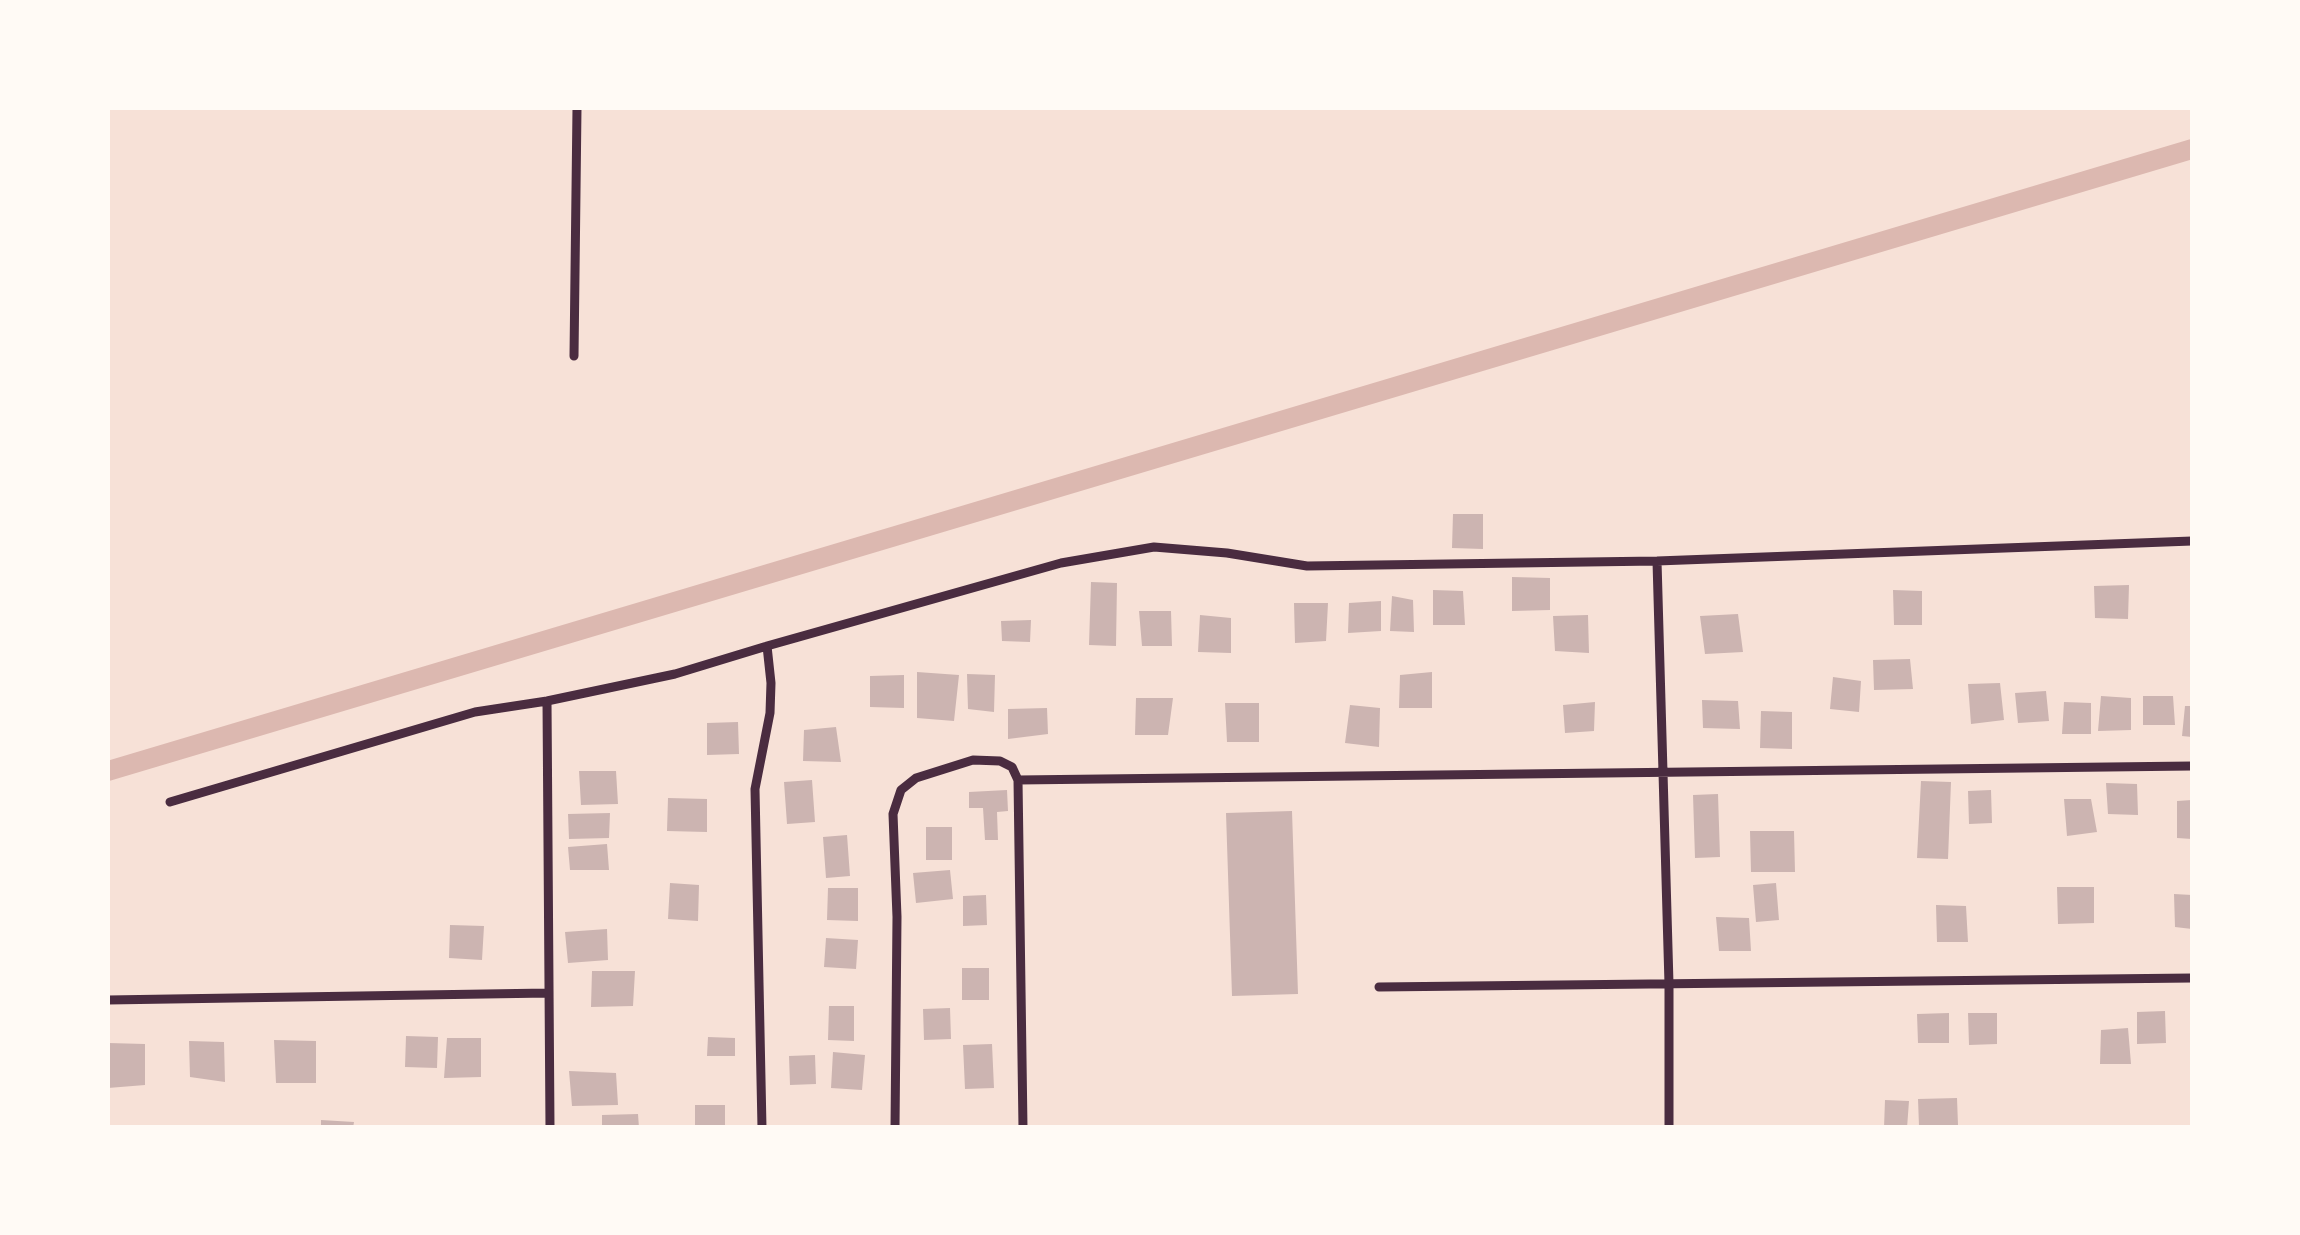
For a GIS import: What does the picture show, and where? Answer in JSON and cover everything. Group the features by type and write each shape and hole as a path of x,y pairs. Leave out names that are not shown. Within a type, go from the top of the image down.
{"street":[{"path":"574,356 577,108"},
{"path":"170,802 475,712 675,674 1061,563 1154,547 1307,566 1658,561 2192,541"},
{"path":"1658,561 1669,1128"},
{"path":"762,1128 756,790 770,713 766,646"},
{"path":"547,701 550,1128"},
{"path":"895,1128 893,814 901,790 916,778 973,760 1000,761 1012,768 1018,780 1023,1128"},
{"path":"1018,780 2192,766"},
{"path":"1379,987 2192,978"},
{"path":"108,1000 548,993"}],"building":[{"path":"1453,514 1483,514 1483,549 1452,548"},
{"path":"1512,577 1550,578 1550,610 1512,611"},
{"path":"1091,582 1117,583 1116,646 1089,645"},
{"path":"2129,585 2128,619 2095,618 2094,586"},
{"path":"1433,590 1463,591 1465,625 1433,625"},
{"path":"1893,590 1922,591 1922,625 1894,625"},
{"path":"1392,596 1413,600 1414,632 1390,631"},
{"path":"1381,601 1381,631 1348,633 1349,603"},
{"path":"1294,603 1328,603 1326,641 1295,643"},
{"path":"1139,611 1171,611 1172,646 1142,646"},
{"path":"1738,614 1743,652 1705,654 1700,616"},
{"path":"1200,615 1231,618 1231,653 1198,652"},
{"path":"1588,615 1589,653 1555,651 1553,616"},
{"path":"1031,620 1030,642 1002,641 1001,621"},
{"path":"1910,659 1913,689 1874,690 1873,660"},
{"path":"917,672 959,675 954,721 917,718"},
{"path":"1432,672 1432,708 1399,708 1400,675"},
{"path":"967,674 995,675 994,712 968,709"},
{"path":"904,675 904,708 870,707 870,676"},
{"path":"1833,677 1861,681 1859,712 1830,709"},
{"path":"2000,683 2004,720 1971,724 1968,684"},
{"path":"2046,691 2049,721 2018,723 2015,693"},
{"path":"2101,696 2131,698 2131,730 2098,731"},
{"path":"2143,696 2173,696 2175,725 2143,725"},
{"path":"1136,698 1173,698 1168,735 1135,735"},
{"path":"1702,700 1738,701 1740,729 1703,728"},
{"path":"1595,702 1594,731 1565,733 1563,705"},
{"path":"2064,702 2091,703 2091,734 2062,734"},
{"path":"1225,703 1259,703 1259,742 1227,742"},
{"path":"1350,705 1380,708 1379,747 1345,743"},
{"path":"2185,706 2192,706 2192,737 2182,736"},
{"path":"1047,708 1048,734 1008,739 1008,709"},
{"path":"1761,711 1792,712 1792,749 1760,748"},
{"path":"738,722 739,754 707,755 707,723"},
{"path":"836,727 841,762 803,761 804,730"},
{"path":"579,771 616,771 618,804 581,805"},
{"path":"812,780 815,822 787,824 784,782"},
{"path":"1921,781 1951,782 1948,859 1917,858"},
{"path":"2106,783 2137,784 2138,815 2108,814"},
{"path":"1007,790 1008,811 997,812 998,840 985,840 983,808 969,808 969,792"},
{"path":"1991,790 1992,823 1969,824 1968,791"},
{"path":"1718,794 1720,857 1695,858 1693,795"},
{"path":"668,798 707,799 707,832 667,831"},
{"path":"2064,799 2091,799 2097,832 2067,836"},
{"path":"2192,800 2192,839 2177,838 2177,801"},
{"path":"1292,811 1298,994 1232,996 1226,813"},
{"path":"610,813 609,838 569,839 568,814"},
{"path":"926,827 952,827 952,860 926,860"},
{"path":"1750,831 1794,831 1795,872 1751,872"},
{"path":"847,835 850,876 826,878 823,837"},
{"path":"607,844 609,870 570,870 568,847"},
{"path":"950,870 953,899 916,903 913,873"},
{"path":"670,883 699,885 698,921 668,919"},
{"path":"1776,883 1779,920 1756,922 1753,885"},
{"path":"2057,887 2094,887 2094,923 2058,924"},
{"path":"828,888 858,888 858,921 827,920"},
{"path":"2174,894 2192,895 2192,929 2175,927"},
{"path":"986,895 987,925 963,926 963,896"},
{"path":"1936,905 1966,906 1968,942 1937,942"},
{"path":"1716,917 1749,918 1751,951 1719,951"},
{"path":"450,925 484,926 482,960 449,958"},
{"path":"607,929 608,960 568,963 565,932"},
{"path":"826,938 858,940 856,969 824,967"},
{"path":"962,968 989,968 989,1000 962,1000"},
{"path":"592,971 635,971 633,1006 591,1007"},
{"path":"829,1006 854,1006 854,1041 828,1040"},
{"path":"950,1008 951,1039 924,1040 923,1009"},
{"path":"2165,1011 2166,1043 2137,1044 2137,1012"},
{"path":"1949,1013 1949,1043 1918,1043 1917,1014"},
{"path":"1968,1013 1997,1013 1997,1044 1969,1045"},
{"path":"2128,1028 2131,1064 2100,1064 2101,1030"},
{"path":"406,1036 438,1037 437,1068 405,1067"},
{"path":"708,1037 735,1038 735,1056 707,1056"},
{"path":"447,1038 481,1038 481,1077 444,1078"},
{"path":"274,1040 316,1041 316,1083 276,1083"},
{"path":"189,1041 224,1042 225,1082 190,1077"},
{"path":"108,1043 145,1044 145,1085 108,1088"},
{"path":"992,1044 994,1088 965,1089 963,1045"},
{"path":"833,1052 865,1055 862,1090 831,1088"},
{"path":"815,1055 816,1084 790,1085 789,1056"},
{"path":"569,1071 616,1073 618,1105 572,1106"},
{"path":"1957,1098 1958,1125 1919,1126 1918,1099"},
{"path":"1885,1100 1909,1101 1907,1128 1884,1128"},
{"path":"695,1105 725,1105 725,1128 695,1128"},
{"path":"638,1114 639,1128 602,1128 602,1115"},
{"path":"321,1120 354,1122 353,1128 321,1128"}],"waterway":[{"path":"108,771 2192,149"}]}
